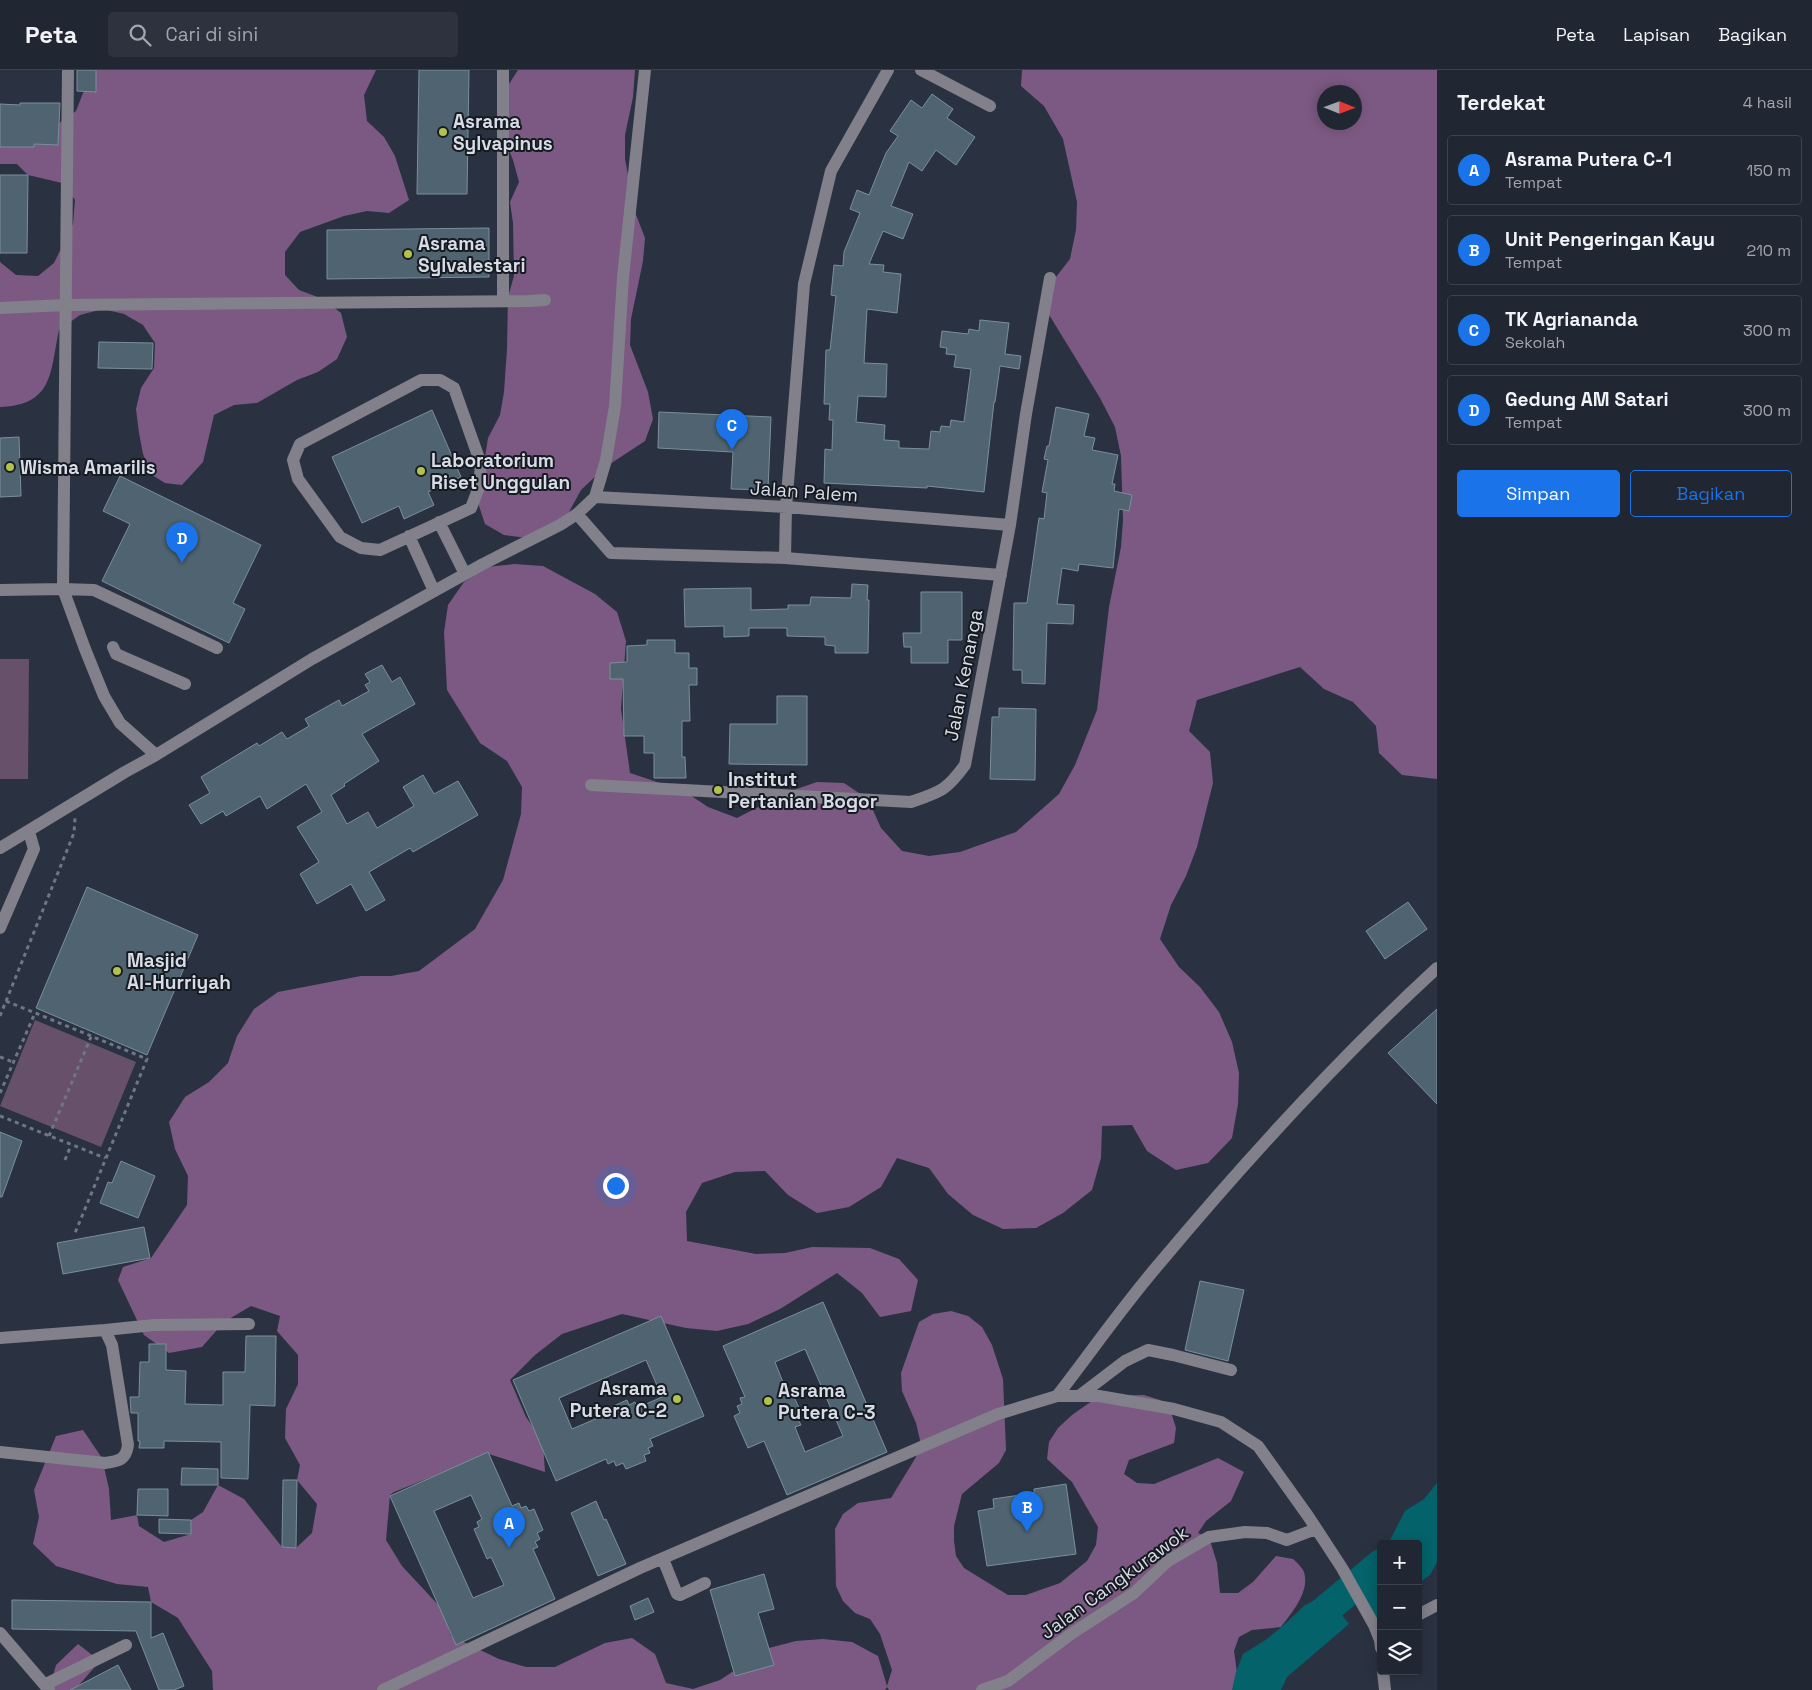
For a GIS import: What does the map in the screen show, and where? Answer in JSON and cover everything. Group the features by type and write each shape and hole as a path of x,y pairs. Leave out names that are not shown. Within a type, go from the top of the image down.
{"street":[{"path":"68,70 63,588 104,696 120,724 156,755"},
{"path":"502,70 503,301"},
{"path":"0,848 312,659 465,574 560,525 577,514 595,497 606,460 615,406 623,277 645,70"},
{"path":"785,558 786,507 804,284 831,171 888,70"},
{"path":"921,70 990,106"},
{"name":"Jalan Kenanga","path":"591,785 696,789 911,802 940,792 953,782 965,766 1010,525 1026,414 1050,278"},
{"path":"0,308 545,300"},
{"path":"420,380 440,380 454,388 481,464 479,487 471,508 440,522 380,550 360,548 340,537 298,479 293,460 300,444 420,380"},
{"name":"Jalan Palem","path":"595,497 786,507 1010,525"},
{"path":"577,514 611,553 785,558 1001,575"},
{"path":"440,522 465,574"},
{"path":"409,536 434,591"},
{"path":"0,590 63,588 94,590 217,648"},
{"path":"113,647 116,654 185,684"},
{"path":"0,928 34,849 29,832"},
{"path":"1058,1396 1158,1265 1284,1121 1387,1014 1437,968"},
{"path":"0,1338 154,1325 249,1324"},
{"path":"0,1452 106,1463 121,1460 126,1455 128,1445 112,1345 105,1330"},
{"path":"1079,1396 1125,1361 1148,1350 1231,1370"},
{"path":"383,1690 663,1558 998,1414 1058,1396 1100,1396 1165,1408 1221,1422 1258,1446 1342,1568 1374,1625 1377,1634"},
{"name":"Jalan Cangkurawok","path":"982,1690 1008,1681 1071,1634 1134,1593 1168,1562 1209,1537 1246,1532 1267,1533 1287,1540 1316,1529"},
{"path":"663,1558 677,1594 680,1595 705,1583"},
{"path":"1422,1613 1437,1605"},
{"path":"0,1633 48,1687 126,1645"},
{"path":"1383,1675 1385,1690"}],"path":[{"path":"0,1016 74,833 76,802"},
{"path":"6,1001 147,1059 75,1234"},
{"path":"0,1093 35,1013"},
{"path":"48,1136 91,1037"},
{"path":"0,1056 13,1062"},
{"path":"0,1116 105,1158"},
{"path":"65,1160 71,1145"}],"shaded area":[{"path":"92,70 376,70 364,95 367,121 384,137 395,156 409,200 389,213 367,211 344,216 300,232 285,252 285,275 299,290 323,299 341,313 347,337 337,359 318,372 297,380 257,403 234,405 214,415 203,462 182,485 165,483 152,475 143,454 136,409 141,388 154,368 155,343 143,325 124,314 103,309 80,315 59,330 51,372 40,393 31,400 18,405 0,407 0,262 16,275 38,276 54,263 73,224 75,200 62,183 28,175 17,164 0,164 0,120 41,133 76,111"},
{"path":"518,70 635,70 633,97 625,135 625,159 635,212 645,238 643,261 631,319 630,345 648,392 653,419 645,441 604,468 581,490 569,512 553,531 527,538 504,535 485,524 478,503 488,438 500,415 504,392 508,297 514,276 513,223 510,202 519,182 505,140 500,98"},
{"path":"1022,70 1437,70 1437,779 1402,775 1379,753 1376,726 1353,702 1324,689 1300,667 1197,700 1189,731 1210,752 1213,783 1197,847 1186,876 1171,905 1160,939 1179,967 1200,987 1219,1012 1232,1042 1239,1073 1238,1104 1232,1138 1208,1163 1176,1170 1147,1151 1132,1125 1102,1126 1101,1158 1092,1190 1063,1213 1036,1228 1003,1229 973,1215 948,1194 929,1168 897,1158 881,1187 849,1207 817,1213 788,1195 765,1171 735,1172 702,1183 686,1212 687,1241 756,1254 785,1253 812,1247 870,1248 899,1259 918,1280 911,1311 880,1317 862,1293 837,1273 780,1309 748,1324 717,1331 686,1328 622,1314 562,1334 535,1355 510,1380 526,1417 543,1442 545,1472 489,1454 394,1492 390,1495 386,1540 402,1566 442,1609 451,1636 499,1659 526,1667 555,1667 605,1643 632,1638 655,1654 666,1683 693,1689 720,1680 769,1648 796,1641 823,1639 852,1642 878,1656 887,1686 892,1670 880,1634 870,1619 855,1613 843,1601 836,1586 835,1529 843,1514 858,1503 891,1498 916,1457 920,1440 916,1423 902,1391 901,1373 919,1322 933,1314 951,1311 968,1316 982,1327 992,1345 1003,1379 1006,1450 999,1463 962,1494 954,1526 956,1556 964,1568 1008,1595 1026,1595 1060,1583 1087,1561 1096,1545 1098,1527 1072,1482 1047,1459 1049,1442 1058,1428 1072,1415 1099,1396 1144,1395 1160,1400 1171,1412 1176,1428 1174,1443 1129,1460 1124,1474 1137,1483 1154,1484 1218,1458 1244,1472 1231,1501 1206,1521 1198,1533 1209,1537 1217,1563 1220,1593 1238,1593 1253,1582 1276,1556 1293,1559 1303,1570 1304,1587 1299,1601 1281,1627 1252,1630 1239,1637 1234,1651 1239,1687 1237,1690 889,1690 887,1687 885,1690 213,1690 212,1671 178,1618 151,1602 148,1587 117,1584 56,1566 33,1544 39,1517 34,1490 56,1436 83,1430 102,1458 109,1489 111,1520 137,1515 139,1526 164,1542 191,1534 191,1520 203,1512 218,1485 244,1499 282,1547 296,1548 312,1533 317,1504 297,1480 300,1465 285,1438 286,1409 298,1384 298,1355 277,1331 280,1316 251,1306 224,1322 202,1347 169,1353 144,1335 118,1280 123,1267 151,1258 187,1205 188,1176 175,1149 169,1122 185,1097 209,1082 228,1063 237,1036 254,1009 278,992 361,976 391,976 419,971 475,929 503,880 521,814 522,787 507,761 480,743 447,690 444,632 448,605 464,582 487,567 514,564 543,566 595,594 617,612 626,641 621,709 630,773 684,791 708,807 737,818 785,793 817,782 844,783 868,799 881,828 902,851 929,856 960,852 1016,832 1059,794 1075,765 1097,710 1109,607 1121,547 1123,520 1121,456 1115,427 1100,398 1048,313 1049,286 1070,259 1076,230 1077,202 1063,139 1044,106 1021,86"},
{"path":"0,659 29,659 28,779 0,779"},
{"path":"35,1020 136,1062 101,1147 0,1106"},
{"path":"1437,1483 1437,1562 1430,1575 1422,1580 1422,1540 1390,1540 1405,1511 1424,1499"},
{"path":"1377,1556 1377,1621 1375,1622 1352,1578"},
{"path":"1326,1595 1349,1624 1287,1677 1281,1690 1232,1690 1243,1654 1272,1636 1305,1605"},
{"path":"78,1644 100,1661 79,1685 79,1690 49,1690 56,1665"}],"building":[{"path":"77,70 96,70 96,92 77,91"},
{"name":"Asrama Sylvapinus","path":"419,70 469,70 467,194 417,194"},
{"path":"932,94 953,109 947,118 975,137 956,165 936,150 922,171 909,162 891,206 913,214 903,239 883,231 869,264 884,265 883,272 901,274 897,313 867,309 864,363 887,364 886,397 858,396 856,422 885,425 884,440 899,441 899,448 929,449 931,431 940,432 941,426 950,427 951,420 964,422 971,369 954,367 956,355 946,354 947,348 940,347 942,331 968,334 969,329 979,331 980,320 1009,323 1005,354 1021,356 1019,369 1000,366 984,492 927,486 927,488 824,483 825,449 832,450 833,420 829,420 830,404 824,404 826,350 830,350 836,296 831,295 834,265 843,266 844,252 860,213 850,209 857,190 869,195 886,153 898,136 890,131 911,100 922,108"},
{"path":"20,103 60,103 58,145 34,144 34,147 0,147 0,104 20,105"},
{"path":"0,175 28,175 27,253 0,253"},
{"name":"Asrama Sylvalestari","path":"489,228 489,277 327,279 327,230"},
{"path":"99,342 153,343 152,369 98,368"},
{"path":"1056,407 1089,414 1084,436 1095,438 1092,450 1118,455 1112,484 1115,484 1114,491 1132,495 1129,511 1119,509 1113,568 1079,564 1078,571 1062,568 1057,604 1074,605 1073,624 1047,623 1045,684 1022,683 1022,670 1013,670 1014,603 1027,603 1039,518 1044,519 1047,493 1042,492 1048,460 1044,459 1047,446 1049,446"},
{"name":"Laboratorium Riset Unggulan","path":"432,410 461,477 428,492 434,505 404,519 399,506 362,523 332,457"},
{"path":"659,412 771,417 768,490 731,489 733,452 658,448"},
{"name":"Wisma Amarilis","path":"19,437 21,496 0,497 0,438"},
{"path":"120,476 261,545 233,603 245,609 229,643 102,581 130,524 103,511"},
{"path":"852,584 868,585 868,653 835,653 835,646 825,645 825,637 787,636 787,628 749,628 749,636 724,637 724,626 685,627 684,589 751,588 751,610 788,609 788,605 810,605 811,597 851,598"},
{"path":"921,592 962,592 962,640 948,640 948,663 911,663 911,647 904,647 903,633 921,633"},
{"path":"647,640 675,640 675,653 689,653 689,668 697,668 697,685 689,685 690,721 682,721 682,757 685,757 686,778 654,778 654,753 644,753 644,736 624,736 623,679 610,679 610,663 627,662 627,646 647,645"},
{"path":"382,665 392,682 400,677 415,704 362,734 379,761 331,795 347,824 368,812 377,828 414,806 403,787 423,775 434,794 458,781 478,815 413,852 410,848 369,872 385,900 366,911 351,884 317,904 300,874 319,862 297,827 322,812 306,784 267,809 260,796 226,816 223,811 201,824 189,805 210,793 201,777 257,743 259,746 282,732 287,739 309,726 305,719 339,700 342,706 369,691 365,685 370,682 365,674"},
{"path":"777,696 807,696 807,765 729,764 730,724 777,724"},
{"path":"999,708 1036,709 1035,780 990,779 992,717 999,717"},
{"name":"Masjid Al-Hurriyah","path":"87,887 198,935 147,1055 36,1008"},
{"path":"1408,902 1427,929 1385,959 1366,931"},
{"path":"1437,1009 1437,1104 1388,1053"},
{"path":"0,1132 22,1141 2,1197 0,1197"},
{"path":"121,1161 155,1176 138,1218 100,1203 108,1182 112,1183"},
{"path":"144,1227 150,1258 63,1274 57,1243"},
{"path":"1200,1281 1244,1290 1228,1361 1185,1350"},
{"name":"Asrama Putera C-3","path":"823,1302 887,1452 787,1495 764,1441 748,1448 734,1416 740,1413 737,1406 742,1404 740,1398 745,1397 723,1346","holes":["805,1349 843,1436 805,1452 795,1427 801,1425 798,1419 803,1417 790,1388 786,1390 775,1362"]},
{"name":"Asrama Putera C-2","path":"661,1316 704,1416 650,1439 653,1446 648,1448 650,1453 644,1455 646,1461 626,1469 623,1463 616,1466 614,1461 608,1464 606,1459 556,1481 513,1380","holes":["646,1360 662,1397 637,1408 635,1402 629,1405 627,1400 598,1413 600,1417 572,1429 559,1398"]},
{"path":"246,1336 276,1336 275,1406 250,1405 248,1479 221,1478 221,1442 164,1441 164,1448 139,1448 138,1413 131,1413 130,1397 139,1397 140,1362 149,1362 149,1344 166,1344 166,1370 186,1371 185,1404 223,1405 223,1372 245,1372"},
{"path":"488,1452 512,1506 519,1503 521,1508 526,1506 529,1511 534,1509 543,1530 537,1533 540,1539 535,1542 538,1547 533,1549 555,1599 456,1645 390,1496","holes":["471,1495 482,1519 477,1522 479,1527 474,1529 487,1559 491,1557 504,1585 473,1598 434,1511"]},
{"path":"182,1468 218,1469 218,1485 181,1485"},
{"path":"283,1480 297,1480 296,1548 282,1547"},
{"path":"1066,1484 1076,1554 987,1566 978,1511 994,1508 993,1499 1034,1493 1034,1489"},
{"path":"138,1489 168,1489 168,1516 137,1515"},
{"path":"596,1501 626,1564 598,1576 571,1513"},
{"path":"159,1519 191,1520 191,1534 159,1533"},
{"path":"764,1574 774,1609 758,1613 774,1665 735,1676 710,1590"},
{"path":"648,1598 654,1612 635,1620 630,1606"},
{"path":"12,1600 151,1602 151,1638 163,1633 184,1686 174,1690 159,1690 136,1631 12,1629"},
{"path":"118,1665 131,1690 70,1690"}],"waterway":[{"path":"1255,1690 1270,1656 1377,1567"}],"place":[{"name":"Asrama Sylvapinus","path":"443,132"},
{"name":"Asrama Sylvalestari","path":"408,254"},
{"name":"TK Agriananda","path":"732,450"},
{"name":"Wisma Amarilis","path":"10,467"},
{"name":"Laboratorium Riset Unggulan","path":"421,471"},
{"name":"Gedung AM Satari","path":"182,563"},
{"name":"Institut Pertanian Bogor","path":"718,790"},
{"name":"Masjid Al-Hurriyah","path":"117,971"},
{"name":"Asrama Putera C-2","path":"677,1399"},
{"name":"Asrama Putera C-3","path":"768,1401"},
{"name":"Unit Pengeringan Kayu","path":"1027,1532"},
{"name":"Asrama Putera C-1","path":"509,1548"}]}
